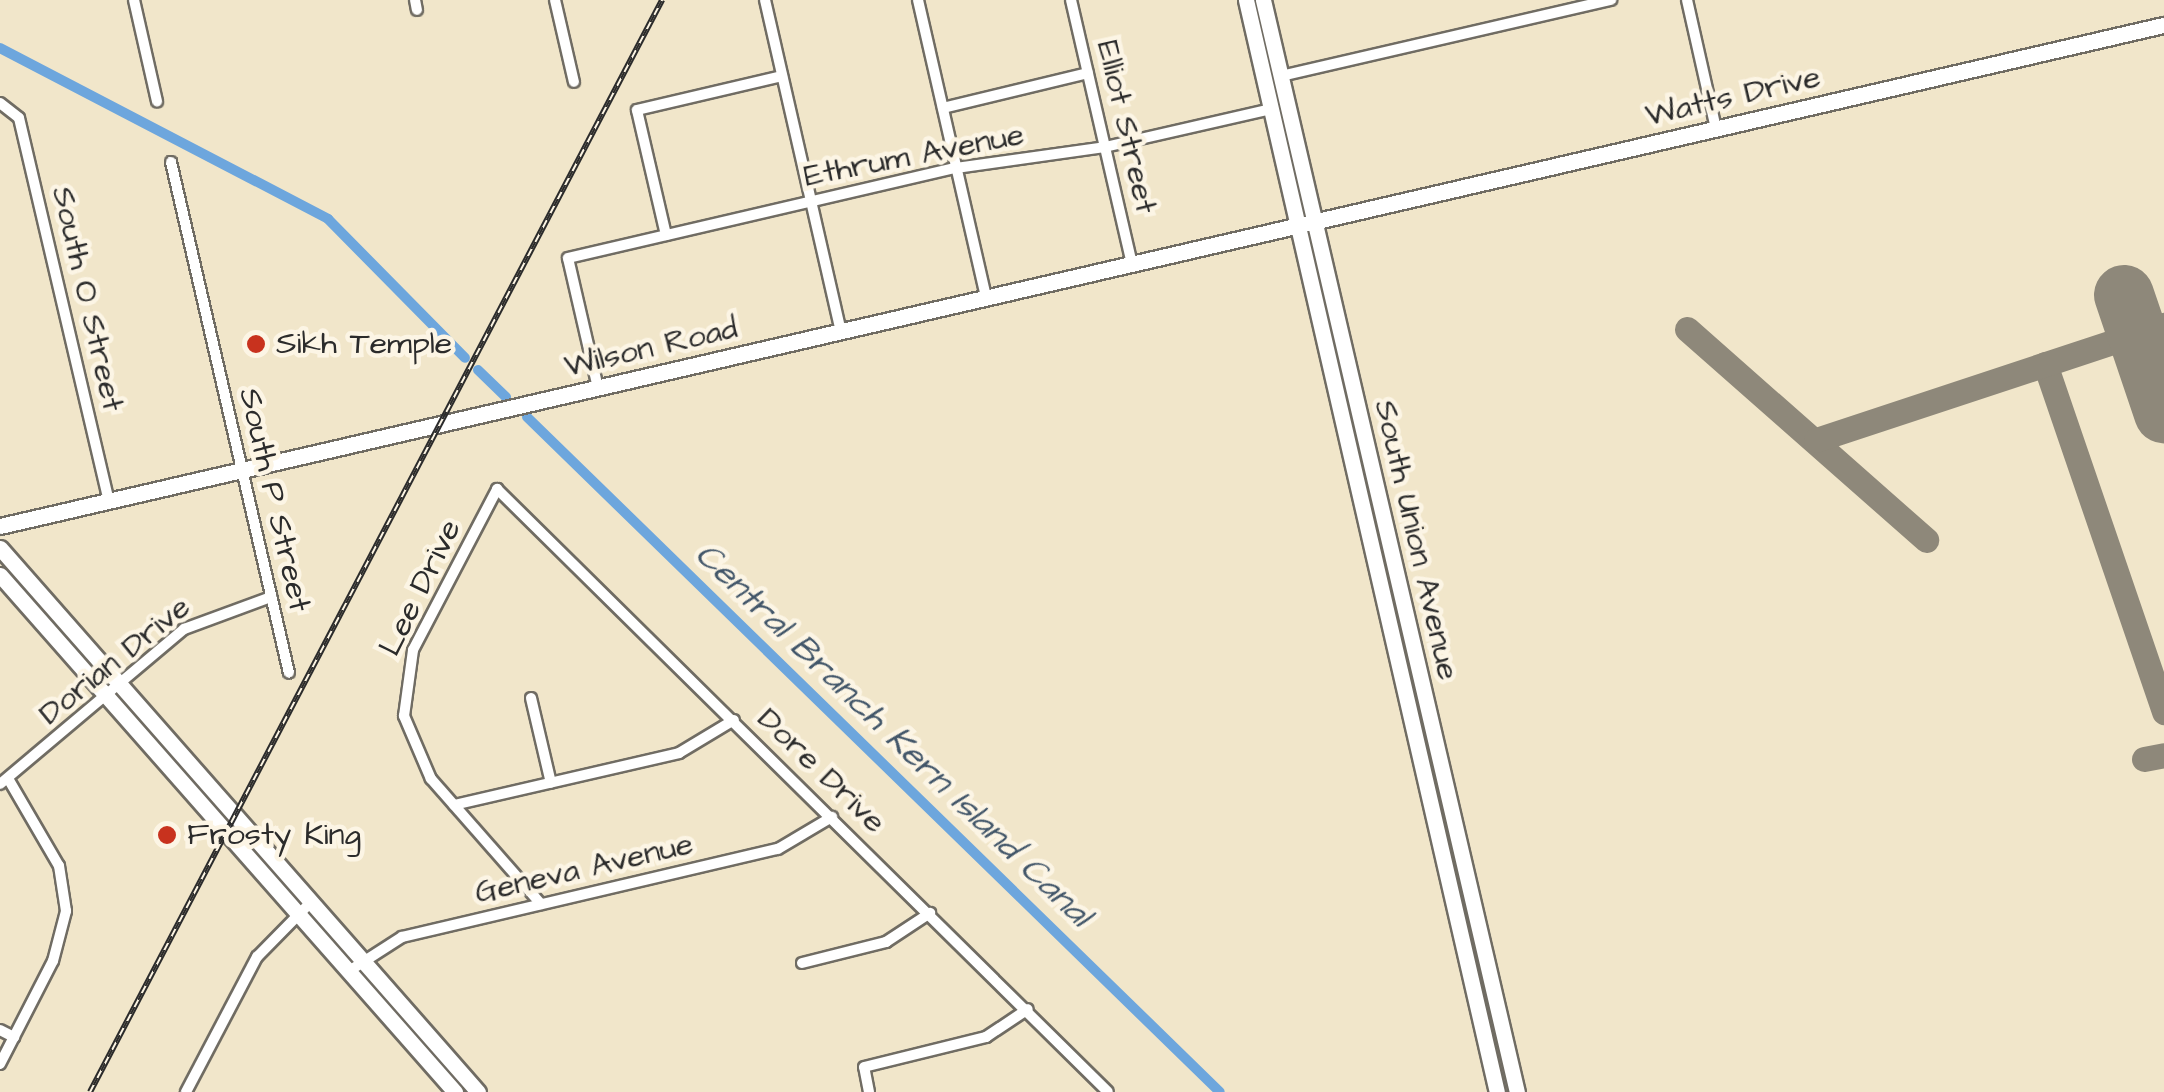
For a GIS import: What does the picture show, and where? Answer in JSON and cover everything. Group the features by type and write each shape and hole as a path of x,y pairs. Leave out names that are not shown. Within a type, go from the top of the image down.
{"main road":[{"name":"South Union Avenue","path":"1246,0 1271,108 1306,224"},
{"name":"South Union Avenue","path":"1263,0 1281,76 1306,224 1369,497 1516,1092"},
{"name":"Watts Drive","path":"1306,224 2164,25"},
{"name":"Wilson Road","path":"0,526 1306,224"},
{"name":"South Union Avenue","path":"1369,497 1402,678 1497,1092"},
{"path":"0,548 478,1092"},
{"path":"0,575 455,1092"},
{"path":"1402,678 1436,756"},
{"path":"1428,794 1466,882"},
{"path":"1480,1020 1497,1016"}],"street":[{"path":"134,0 157,101"},
{"path":"555,0 574,82"},
{"path":"764,0 841,332"},
{"path":"918,0 986,298"},
{"name":"Elliot Street","path":"1071,0 1132,264"},
{"path":"1281,76 1611,0"},
{"path":"1686,0 1716,129"},
{"path":"943,108 1088,73"},
{"path":"666,235 636,110 782,76"},
{"name":"South O Street","path":"0,103 14,108 108,502"},
{"name":"Ethrum Avenue","path":"598,388 568,258 956,168 1105,147 1271,108"},
{"name":"South P Street","path":"171,162 289,673"},
{"name":"Dore Drive","path":"498,489 1108,1092"},
{"name":"Lee Drive","path":"498,489 404,682 413,750 454,805 541,904"},
{"name":"Dorian Drive","path":"5,782 199,620 271,596"},
{"path":"531,698 551,783"},
{"path":"454,805 679,753 734,720"},
{"path":"0,1064 54,961 66,911 59,866 5,782"},
{"name":"Geneva Avenue","path":"349,971 402,937 778,849 832,817"},
{"path":"186,1092 257,957 311,902"},
{"path":"802,963 886,942 930,913"},
{"path":"869,1092 864,1067 986,1037 1028,1009"},
{"path":"0,1030 14,1037"}],"waterway":[{"name":"Central Branch Kern Island Canal","path":"0,48 328,219 465,358"},
{"name":"Central Branch Kern Island Canal","path":"478,370 506,397"},
{"name":"Central Branch Kern Island Canal","path":"527,417 1220,1092"}],"taxiway":[{"path":"1816,440 2164,325"},
{"path":"1687,329 1926,540"},
{"path":"2045,364 2164,712"},
{"path":"2144,759 2164,755"}],"runway":[{"path":"2124,295 2164,413"}],"railway":[{"path":"90,1092 662,0"}],"place":[{"name":"Sikh Temple","path":"256,344"},
{"name":"Frosty King","path":"167,835"}]}
